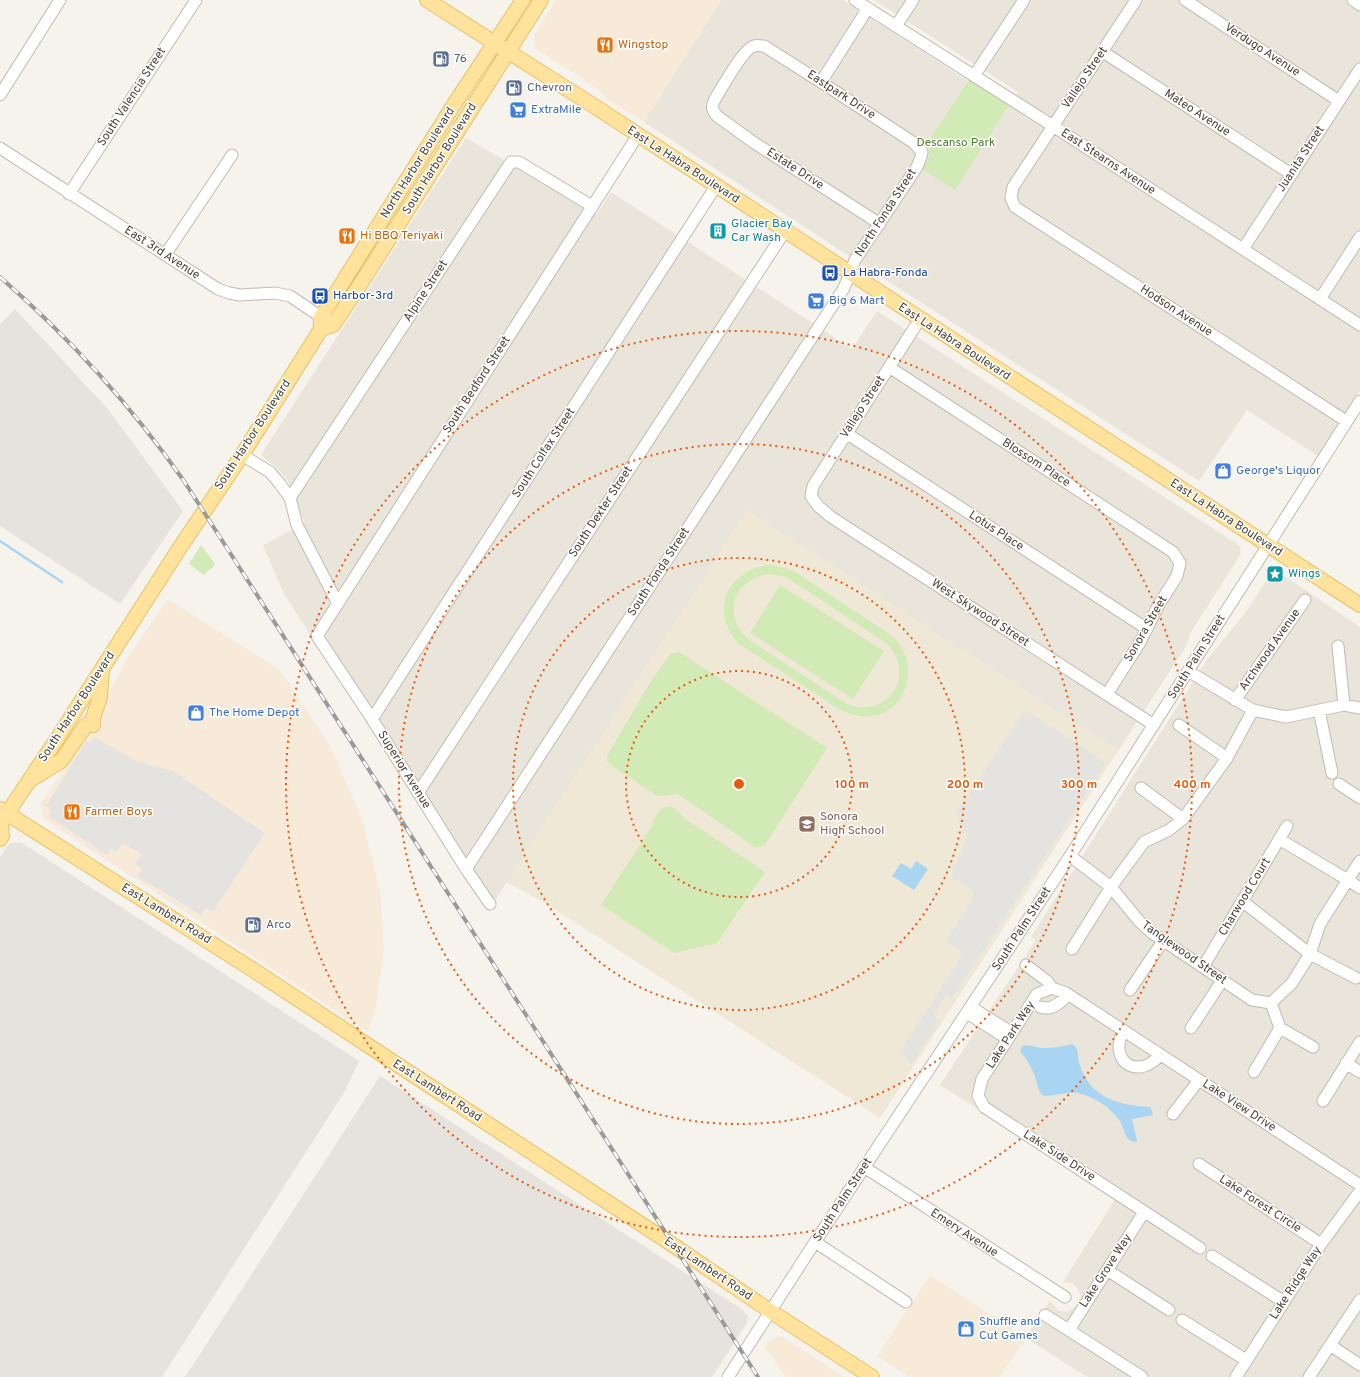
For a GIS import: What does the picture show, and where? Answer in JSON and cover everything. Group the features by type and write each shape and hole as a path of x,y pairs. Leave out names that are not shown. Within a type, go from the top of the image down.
{"main road":[{"name":"East La Habra Boulevard","path":"428,0 1360,605"},
{"name":"North Harbor Boulevard","path":"325,323 394,199 523,0"},
{"path":"508,52 541,0"},
{"name":"South Harbor Boulevard","path":"2,817 29,781 199,517 242,455 325,323 508,52"},
{"path":"29,781 61,761 90,725 100,697 102,667"},
{"path":"0,839 2,836 2,817"},
{"name":"East Lambert Road","path":"2,817 258,973 872,1377"}],"street":[{"path":"0,94 60,0"},
{"name":"South Valencia Street","path":"69,194 196,0"},
{"name":"East Stearns Avenue","path":"855,0 1360,325"},
{"path":"896,26 913,0"},
{"path":"974,76 1024,0"},
{"name":"Vallejo Street","path":"1011,198 1013,187 1136,0"},
{"name":"Verdugo Avenue","path":"1185,0 1339,101"},
{"path":"1352,0 1360,5"},
{"path":"821,82 868,8"},
{"name":"Eastpark Drive","path":"713,110 715,99 743,54 756,45 764,46 914,143 922,152"},
{"name":"Mateo Avenue","path":"1103,52 1291,174"},
{"name":"Juanita Street","path":"1243,249 1360,69"},
{"name":"Estate Drive","path":"713,110 723,121 880,224"},
{"name":"South Bedford Street","path":"317,636 638,135"},
{"name":"East 3rd Avenue","path":"0,148 218,289 229,293 253,296 276,293 290,296 325,323"},
{"name":"North Fonda Street","path":"850,274 855,260 917,167 922,152"},
{"path":"166,254 232,155"},
{"name":"Alpine Street","path":"290,498 511,162 519,162 592,206"},
{"name":"South Colfax Street","path":"372,719 716,186"},
{"name":"Hodson Avenue","path":"1011,198 1015,207 1346,421"},
{"name":"South Dexter Street","path":"418,793 785,231"},
{"path":"1320,299 1360,236"},
{"name":"South Fonda Street","path":"466,869 844,288 850,274"},
{"name":"Vallejo Street","path":"811,496 813,486 920,319"},
{"name":"Blossom Place","path":"889,367 1173,552 1180,563"},
{"name":"South Palm Street","path":"728,1377 864,1167 1070,856 1360,401"},
{"name":"Lotus Place","path":"846,433 1147,629"},
{"path":"242,455 270,472 290,498 297,525 338,604"},
{"name":"West Skywood Street","path":"811,496 818,506 831,516 1154,725"},
{"name":"Sonora Street","path":"1107,694 1139,644 1158,606 1177,576 1180,563"},
{"name":"Archwood Avenue","path":"1235,700 1305,600"},
{"name":"Superior Avenue","path":"317,636 490,904"},
{"path":"1338,646 1344,705"},
{"path":"1188,671 1253,710 1286,717 1344,705 1360,708"},
{"name":"Archwood Avenue","path":"1072,948 1111,887 1144,842 1169,830 1183,818 1227,758 1253,710"},
{"path":"1319,710 1332,773"},
{"path":"1179,725 1227,758"},
{"path":"1339,784 1360,798"},
{"path":"1141,788 1183,818"},
{"name":"Charwood Court","path":"1203,967 1287,826"},
{"path":"1279,839 1360,888"},
{"name":"Tanglewood Street","path":"1070,856 1111,887 1139,921 1152,933 1252,1000 1271,1003"},
{"path":"1313,1047 1280,1028 1271,1003 1292,982 1310,954 1320,924 1360,861"},
{"path":"1242,901 1310,954 1356,978"},
{"path":"1130,990 1164,941"},
{"path":"1026,965 1047,981 1052,988 1068,994 1120,1029 1118,1048 1120,1056 1126,1063 1138,1068 1143,1067 1160,1055"},
{"path":"1191,1028 1222,981"},
{"name":"Lake Park Way","path":"978,1096 982,1079 1037,994 1052,988"},
{"path":"1040,1007 1050,1008 1058,1004 1068,994"},
{"path":"969,1010 1010,1036"},
{"path":"1254,1072 1280,1028"},
{"name":"Lake View Drive","path":"1120,1029 1360,1185"},
{"path":"1323,1101 1360,1042"},
{"path":"1346,1063 1360,1072"},
{"path":"1173,1114 1199,1080"},
{"name":"Lake Side Drive","path":"978,1096 984,1107 1200,1248"},
{"name":"Lake Forest Circle","path":"1199,1164 1321,1244"},
{"name":"Emery Avenue","path":"864,1167 1065,1297"},
{"name":"Lake Ridge Way","path":"1236,1377 1321,1244 1360,1191"},
{"name":"Lake Grove Way","path":"1069,1330 1144,1212"},
{"path":"815,1242 906,1302"},
{"path":"1212,1256 1284,1302"},
{"path":"1107,1270 1169,1310"},
{"path":"1309,1377 1360,1300"},
{"path":"1045,1315 1142,1377"},
{"path":"1182,1320 1246,1360"},
{"path":"1330,1345 1360,1365"}],"shaded area":[{"path":"556,0 721,0 644,122 608,100 598,89 535,48 534,35"},
{"path":"721,0 843,0 968,81 927,143 930,155 927,163 1010,104 1018,92 874,0 1360,0 1360,391 1318,456 1247,410 1199,481 855,260 644,122"},
{"path":"466,138 597,214 611,192 852,349 877,311 1237,544 1240,547 1240,555 1191,632 1185,648 1118,751 747,511 488,911 283,592 263,545 305,523 287,479 276,467 262,456 262,453"},
{"path":"15,309 107,408 183,511 120,604 0,526 0,325"},
{"name":"Sonora High School","path":"747,510 1118,751 880,1118 545,903 506,882"},
{"path":"1279,572 1360,627 1360,1377 1087,1377 1026,1338 1050,1301 1058,1310 1067,1312 1075,1307 1081,1297 1078,1289 1073,1283 1063,1282 1116,1198 940,1085 1036,940 1031,937 1206,661 1246,612 1269,576"},
{"path":"168,599 280,670 329,744 362,818 380,890 384,950 376,1007 368,1032 44,819 41,804 98,714 128,657"},
{"path":"1025,710 1106,763 951,999 947,994 934,1015 938,1022 911,1065 901,1050 960,959 960,950 947,941 947,939 973,899 973,891 953,878 952,870 961,855 968,835 956,814"},
{"path":"94,737 138,762 173,771 265,833 213,912 206,908 201,915 137,876 142,869 135,864 142,854 123,843 116,852 111,848 107,855 48,816 52,810 46,806 87,740 90,742"},
{"path":"15,842 22,843 359,1061 345,1091 162,1377 0,1377 0,857 9,844"},
{"path":"380,1076 743,1310 748,1316 747,1323 712,1377 185,1377"},
{"path":"930,1275 1026,1338 1000,1377 909,1377 877,1356"},
{"path":"781,1336 844,1377 786,1377 765,1347 770,1339"}],"green space":[{"name":"Descanso Park","path":"970,78 1010,104 955,190 923,169 929,157 927,143"},
{"path":"201,545 215,564 211,570 210,569 204,575 189,564"},
{"path":"772,565 795,572 888,633 900,645 906,658 908,673 906,687 899,699 889,709 876,715 859,716 851,714 839,709 739,644 730,632 725,618 724,605 727,593 734,582 744,574 757,568","holes":["769,574 782,576 789,579 886,643 895,655 899,668 899,680 894,691 886,700 875,706 862,707 847,704 752,642 742,633 736,623 734,612 735,602 739,592 746,584 756,577"]},
{"path":"780,585 884,651 853,699 750,633"},
{"path":"679,652 827,748 765,845 756,848 678,794 657,796 607,762 607,756 651,681 671,653"},
{"path":"671,806 680,813 682,817 765,872 717,943 674,953 601,905 652,826 653,821 661,808"}],"water":[{"path":"916,861 928,869 914,890 892,876 901,863 911,869"},
{"path":"1072,1044 1077,1050 1079,1063 1084,1075 1098,1092 1116,1101 1150,1107 1153,1115 1132,1119 1136,1142 1127,1138 1121,1123 1110,1110 1093,1098 1078,1093 1047,1096 1042,1095 1031,1068 1020,1051 1022,1046 1028,1045 1040,1048 1050,1048"}],"waterway":[{"path":"0,541 62,582"}],"railway":[{"path":"0,277 51,324 98,373 142,425 184,481 758,1377"}],"place":[{"name":"Wingstop","path":"605,45"},
{"name":"76","path":"441,59"},
{"name":"Chevron","path":"514,88"},
{"name":"ExtraMile","path":"518,110"},
{"name":"Glacier Bay Car Wash","path":"718,231"},
{"name":"Hi BBQ Teriyaki","path":"347,236"},
{"name":"La Habra-Fonda","path":"830,273"},
{"name":"Harbor-3rd","path":"320,296"},
{"name":"Big 6 Mart","path":"816,301"},
{"name":"George's Liquor","path":"1223,471"},
{"name":"Wings","path":"1275,574"},
{"name":"The Home Depot","path":"196,713"},
{"name":"Farmer Boys","path":"72,812"},
{"name":"Sonora High School","path":"807,824"},
{"name":"Arco","path":"253,925"},
{"name":"Shuffle and Cut Games","path":"966,1329"}]}
